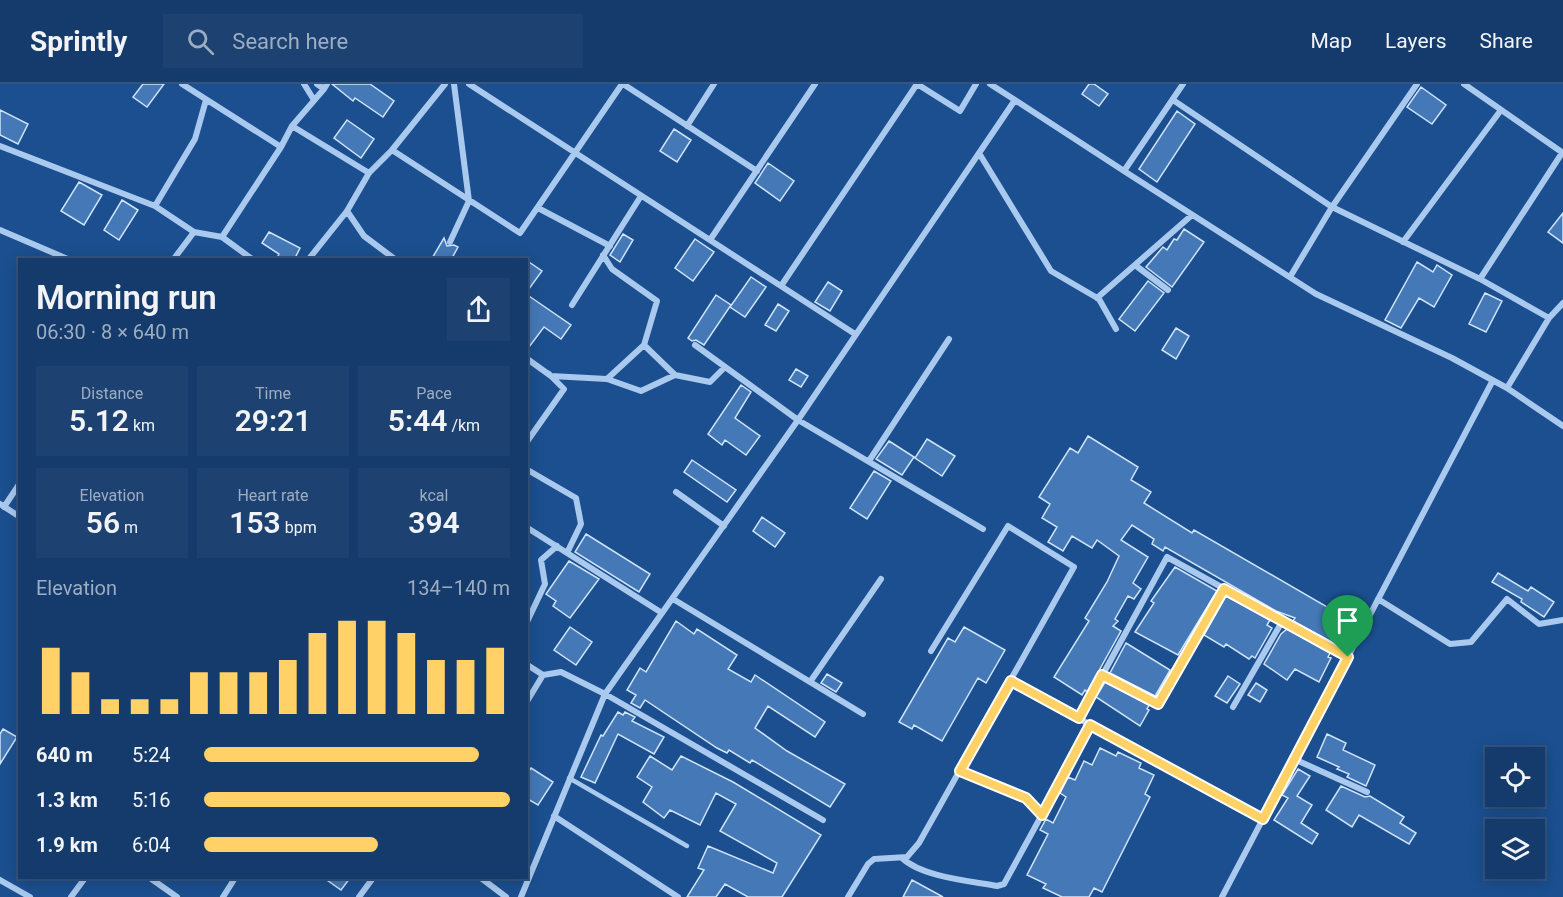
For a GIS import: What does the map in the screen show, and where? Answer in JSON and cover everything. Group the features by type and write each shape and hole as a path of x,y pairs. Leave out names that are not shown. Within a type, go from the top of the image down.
{"street":[{"path":"182,84 281,147"},
{"path":"304,84 314,100"},
{"path":"222,237 281,147 292,126 325,86 317,84"},
{"path":"310,258 347,211 369,173 392,150 445,84"},
{"path":"450,242 469,201 454,84"},
{"path":"469,84 855,334"},
{"path":"392,150 520,233 576,154 614,93 623,84 757,171"},
{"path":"687,126 714,84"},
{"path":"710,240 815,84"},
{"path":"781,286 917,84 960,111 976,84"},
{"path":"990,84 1316,294 1452,358 1492,382 1507,388 1563,426"},
{"path":"1124,171 1183,84"},
{"path":"1290,277 1332,207 1417,84"},
{"path":"1464,84 1562,153 1480,279"},
{"path":"154,206 195,139 206,100"},
{"path":"521,897 605,694 798,420 1015,100"},
{"path":"1173,100 1332,207 1480,279 1549,318"},
{"path":"1403,242 1501,110"},
{"path":"292,126 369,173"},
{"path":"0,146 154,206 194,232 222,237 252,258"},
{"path":"979,153 1051,271 1097,298 1116,329"},
{"path":"572,305 641,196"},
{"path":"538,208 610,246"},
{"path":"347,211 364,236 393,258"},
{"path":"1097,298 1192,215"},
{"path":"0,230 62,258"},
{"path":"174,258 194,232"},
{"path":"603,255 612,269 657,301 645,345 607,379"},
{"path":"1135,265 1168,290"},
{"path":"1507,388 1549,318 1563,303"},
{"path":"869,461 949,339"},
{"path":"645,345 675,375 710,382 725,367"},
{"path":"695,345 798,420 983,529"},
{"path":"528,359 564,389 528,440"},
{"path":"548,374 607,379 641,391 675,375"},
{"path":"1222,897 1492,382"},
{"path":"528,470 576,498 581,524 567,553"},
{"path":"18,485 2,505 18,516"},
{"path":"676,492 724,526"},
{"path":"848,897 874,859 907,857 919,843 1074,567 1008,526 932,651"},
{"path":"528,528 662,612"},
{"path":"528,620 546,584 541,560 557,546"},
{"path":"1079,718 1167,557 1348,657"},
{"path":"810,682 881,579"},
{"path":"1102,675 1158,704 1224,589"},
{"path":"673,599 863,714"},
{"path":"1378,599 1450,644 1471,642 1507,599 1539,624 1563,620"},
{"path":"1233,707 1283,620"},
{"path":"528,665 543,675 561,672 605,694 823,820"},
{"path":"528,700 543,675"},
{"path":"1011,681 1263,819"},
{"path":"902,858 911,866 925,871 997,886 1004,884 1090,725"},
{"path":"1294,759 1368,792"},
{"path":"960,771 1026,798 1042,815"},
{"path":"554,816 678,897"},
{"path":"71,897 84,879"},
{"path":"151,879 177,897"},
{"path":"223,897 235,879"},
{"path":"359,897 372,879"},
{"path":"482,879 506,897"},
{"path":"0,880 30,897"}],"lane":[{"path":"570,778 687,846"}],"building":[{"path":"143,84 164,84 147,107 133,97"},
{"path":"332,84 370,84 394,101 383,117 355,98 353,101"},
{"path":"1089,84 1094,84 1108,94 1099,106 1082,94"},
{"path":"1421,87 1446,105 1432,124 1407,107"},
{"path":"0,110 28,124 18,144 0,135"},
{"path":"1177,111 1195,124 1157,182 1139,169"},
{"path":"347,120 374,139 361,158 334,138"},
{"path":"674,129 691,140 677,162 660,151"},
{"path":"768,163 794,181 780,201 755,183"},
{"path":"79,182 102,195 84,225 61,211"},
{"path":"122,200 138,210 119,240 104,230"},
{"path":"1563,213 1563,243 1548,232"},
{"path":"1184,229 1204,242 1172,287 1146,267 1163,247 1167,250 1174,239 1177,240"},
{"path":"269,232 300,248 295,258 280,258 279,254 262,243"},
{"path":"623,234 633,240 620,262 610,255"},
{"path":"444,238 447,246 458,247 452,258 432,258"},
{"path":"695,239 714,252 693,281 675,268"},
{"path":"528,261 542,271 528,290"},
{"path":"1417,262 1433,272 1437,265 1452,275 1434,307 1419,298 1401,328 1385,320"},
{"path":"751,277 766,287 745,317 730,307"},
{"path":"1148,281 1164,293 1135,331 1119,319"},
{"path":"828,282 842,291 830,311 815,302"},
{"path":"1485,293 1502,301 1486,332 1469,324"},
{"path":"528,295 571,325 561,339 544,327 528,348"},
{"path":"716,295 731,305 704,345 696,340 692,341 688,338"},
{"path":"778,304 789,311 776,331 765,325"},
{"path":"1176,328 1189,336 1176,359 1162,350"},
{"path":"796,369 808,376 801,387 789,380"},
{"path":"741,385 751,392 735,418 760,436 746,455 725,440 722,445 708,434"},
{"path":"1088,436 1138,467 1131,480 1151,492 1144,503 1192,533 1194,530 1353,622 1337,645 1293,621 1295,618 1276,611 1165,547 1163,551 1152,544 1154,539 1132,525 1121,540 1148,557 1133,583 1141,589 1134,599 1128,596 1115,619 1118,621 1113,626 1121,631 1087,692 1085,690 1082,695 1054,677 1089,621 1085,618 1107,582 1119,556 1097,540 1092,548 1072,536 1063,551 1048,542 1057,527 1042,518 1050,504 1039,497 1070,448 1078,453"},
{"path":"927,439 955,456 942,476 915,458"},
{"path":"889,441 914,457 902,475 876,459"},
{"path":"692,460 736,490 727,502 684,472"},
{"path":"874,471 891,481 867,519 850,508"},
{"path":"762,517 785,533 775,547 753,531"},
{"path":"586,534 650,574 639,592 575,552"},
{"path":"569,561 599,579 570,618 553,606 556,601 546,594"},
{"path":"1175,567 1217,591 1178,655 1135,632 1154,603 1151,601"},
{"path":"1498,573 1528,591 1531,587 1554,602 1544,617 1521,602 1522,599 1492,582"},
{"path":"1226,596 1270,620 1267,625 1272,628 1255,658 1252,656 1249,659 1226,644 1224,647 1204,635"},
{"path":"676,621 694,634 697,629 737,655 728,669 751,682 755,675 825,722 815,737 768,706 755,728 787,751 845,784 830,807 752,760 750,763 729,750 727,753 717,748 645,700 640,708 631,703 636,695 627,690 640,668 646,672"},
{"path":"570,627 592,642 576,665 554,650"},
{"path":"964,627 1005,650 986,683 978,678 942,741 914,725 912,729 899,722 948,638 955,642"},
{"path":"1287,629 1330,653 1328,657 1331,658 1319,682 1295,669 1287,680 1264,664 1281,634"},
{"path":"1126,643 1170,670 1155,696 1110,673"},
{"path":"827,674 842,683 836,692 821,683"},
{"path":"1228,676 1240,684 1227,703 1215,696"},
{"path":"1105,682 1149,705 1147,709 1149,710 1140,726 1096,697"},
{"path":"1256,683 1267,690 1260,702 1248,695"},
{"path":"618,712 623,715 625,712 635,717 632,721 664,737 654,754 618,734 595,783 581,777 601,735 603,736"},
{"path":"3,729 17,737 0,764 0,734"},
{"path":"1327,734 1346,743 1343,750 1375,765 1366,786 1347,777 1349,774 1337,769 1339,767 1317,757"},
{"path":"1100,748 1116,756 1118,752 1141,763 1139,768 1154,775 1145,794 1150,797 1102,892 1094,888 1089,897 1062,897 1043,888 1046,884 1027,875 1048,834 1040,830 1046,819 1053,823 1066,797 1060,793 1068,777 1075,780 1084,761 1092,765"},
{"path":"650,756 672,770 681,756 733,782 821,835 782,897 748,897 725,884 716,897 687,897 704,870 698,868 708,846 773,873 777,863 720,831 736,804 716,793 700,825 670,810 664,818 643,802 652,787 637,777"},
{"path":"531,768 553,782 538,805 528,799 528,773"},
{"path":"1298,769 1310,776 1297,796 1312,805 1301,823 1318,834 1312,844 1274,820 1288,798 1282,795"},
{"path":"1341,786 1365,797 1370,796 1404,817 1400,823 1416,833 1409,844 1359,815 1352,827 1326,810"},
{"path":"325,879 349,879 341,890"},
{"path":"912,880 943,897 903,897"}],"route":[{"path":"1224,589 1348,657 1263,819 1090,725 1042,815 1026,798 960,771 1011,681 1079,718 1102,675 1158,704 1224,589"}]}
